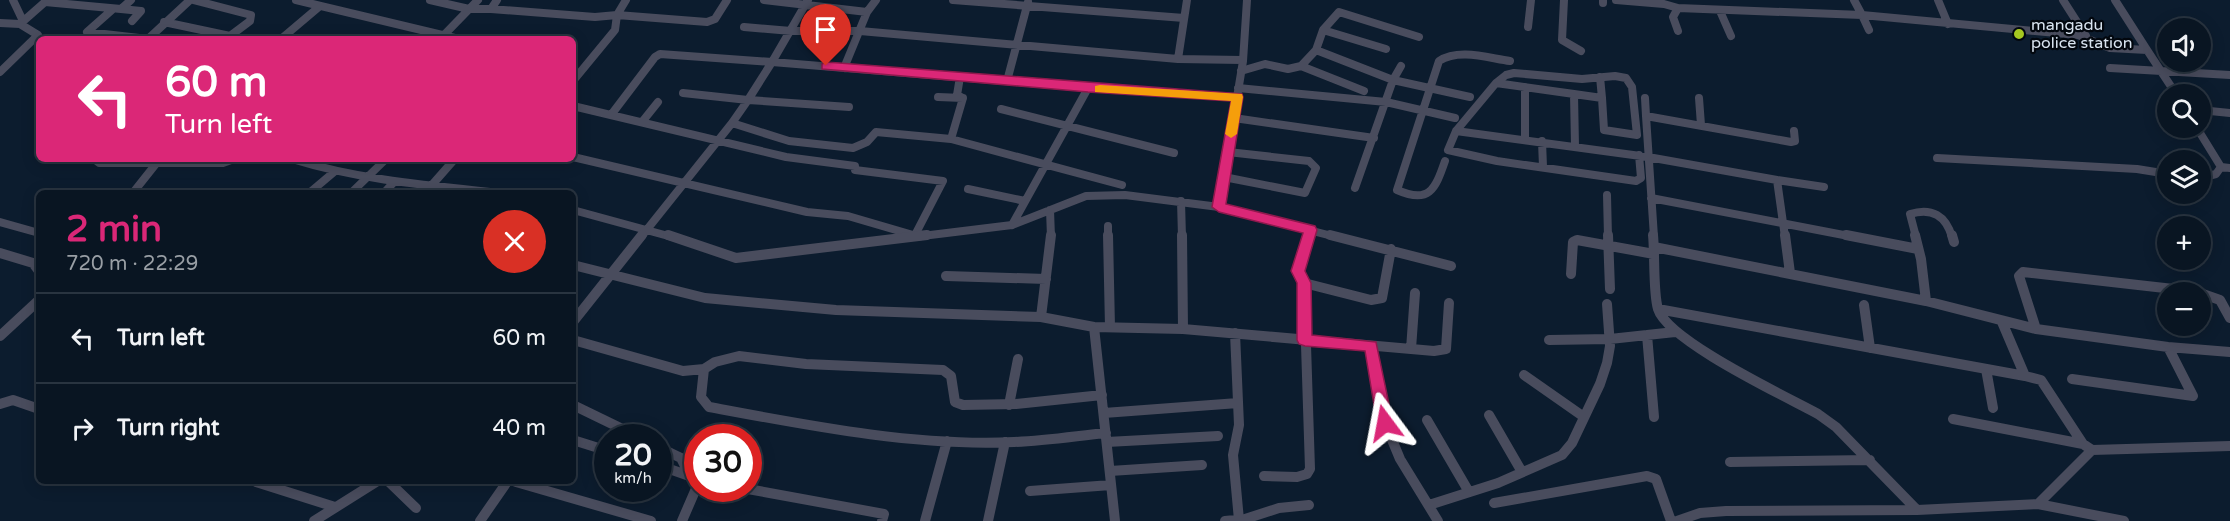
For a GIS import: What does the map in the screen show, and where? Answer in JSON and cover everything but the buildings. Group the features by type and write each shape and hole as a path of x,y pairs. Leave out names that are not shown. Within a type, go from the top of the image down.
{"street":[{"path":"13,0 22,23 37,36"},
{"path":"122,36 87,32 131,0"},
{"path":"151,36 191,0 251,15 250,21 231,36"},
{"path":"296,0 438,36"},
{"path":"430,0 469,9 595,17 617,15 707,22 715,19 727,0"},
{"path":"443,36 478,0"},
{"path":"491,9 497,0"},
{"path":"577,70 615,30 617,15 626,0"},
{"path":"764,0 807,2 867,12"},
{"path":"844,68 867,12 876,0"},
{"path":"954,0 1028,3 1184,18"},
{"path":"1178,59 1186,0"},
{"path":"1219,207 1241,71 1247,0"},
{"path":"1528,27 1531,0"},
{"path":"1564,0 1562,40 1581,51"},
{"path":"1616,0 1720,11 1862,15 2086,36 2110,48 2147,50"},
{"path":"1854,0 1869,30"},
{"path":"1938,0 1948,24"},
{"path":"2063,0 2086,36"},
{"path":"2115,0 2157,66"},
{"path":"0,23 22,23 46,1 141,11 132,21"},
{"path":"576,318 732,123 772,62 807,2"},
{"path":"1007,81 1028,3"},
{"path":"285,36 320,6"},
{"path":"1678,8 1673,18 1678,31"},
{"path":"1720,11 1731,36"},
{"path":"1241,71 1265,64 1288,69 1301,66 1316,50 1323,30 1339,12 1419,37"},
{"path":"164,22 220,36"},
{"path":"744,27 790,31 861,31 1178,59 1242,60"},
{"path":"1323,30 1386,49"},
{"path":"0,72 36,37"},
{"path":"27,46 36,48"},
{"path":"1316,50 1393,80 1470,97"},
{"path":"611,115 654,57 660,54 1088,88 1238,93 1386,102 1455,118"},
{"path":"1445,161 1434,190 1430,194 1416,196 1397,190 1439,61 1449,55 1510,61"},
{"path":"0,60 12,60"},
{"path":"1301,66 1364,91"},
{"path":"1355,188 1393,80 1401,66"},
{"path":"2110,68 2157,71"},
{"path":"2178,72 2230,75"},
{"path":"1600,77 1604,130 1637,135 1632,87 1630,82 1618,75 1600,77 1582,80 1514,73 1506,75 1496,83 1456,131 1448,150 1497,161 1640,181 1646,116 1645,98"},
{"path":"960,77 957,95 963,98"},
{"path":"1496,83 1602,98"},
{"path":"1525,87 1525,139"},
{"path":"1012,225 1088,88"},
{"path":"682,93 849,107"},
{"path":"1574,94 1575,146"},
{"path":"938,97 963,98"},
{"path":"951,139 963,98"},
{"path":"1699,98 1701,125"},
{"path":"642,122 658,102"},
{"path":"576,107 786,158 855,166 855,170 943,181 917,236"},
{"path":"1001,109 1174,153"},
{"path":"2211,111 2230,113"},
{"path":"1646,116 1791,142 1795,141 1794,131"},
{"path":"1234,118 1374,138"},
{"path":"732,123 789,141 853,148 867,142 876,132 951,139 1122,185"},
{"path":"1456,131 1643,156 1824,187"},
{"path":"2204,138 2226,168 2211,175"},
{"path":"1542,141 1543,166"},
{"path":"1224,177 1305,193 1316,168 1316,165 1310,161 1228,152"},
{"path":"1643,156 1651,198 1658,309 1675,332 1686,341 1818,414 1836,427 1917,510"},
{"path":"576,158 807,212 848,216 917,236"},
{"path":"1937,158 2157,173"},
{"path":"98,162 128,162"},
{"path":"135,190 157,162"},
{"path":"190,162 226,162"},
{"path":"315,162 334,172 365,178 427,186 485,190"},
{"path":"354,190 383,162"},
{"path":"421,190 452,162"},
{"path":"313,190 334,172"},
{"path":"1777,180 1790,273"},
{"path":"387,190 394,182"},
{"path":"968,189 1025,201"},
{"path":"576,211 649,229 736,258 1012,225 1086,196 1125,195 1219,207 1451,266"},
{"path":"1607,195 1610,289"},
{"path":"1651,198 1918,249"},
{"path":"1181,201 1183,328"},
{"path":"1041,317 1052,227 1050,210"},
{"path":"1926,301 1910,214 1917,211 1941,214 1946,219 1954,242"},
{"path":"0,222 36,232"},
{"path":"1108,226 1110,327"},
{"path":"1264,476 1297,477 1307,474 1310,469 1304,283 1298,271 1311,230"},
{"path":"1571,274 1572,242 1583,240 1609,246 1654,250 1790,273 1926,301 2036,329 2168,347 2230,352"},
{"path":"1304,283 1378,300 1382,298 1391,249"},
{"path":"0,253 33,263 36,267"},
{"path":"576,266 609,276 705,298 836,310 1041,317 1094,327 1183,328 1440,351 1446,349 1446,330 1451,320 1449,303"},
{"path":"2036,329 2019,276 2023,272 2157,287"},
{"path":"946,276 1046,279"},
{"path":"1411,349 1415,293"},
{"path":"2211,296 2220,300 2230,318"},
{"path":"0,336 36,303"},
{"path":"1429,505 1469,492 1562,455 1572,443 1600,384 1607,363 1610,339 1607,304"},
{"path":"1864,305 1870,348"},
{"path":"1658,309 2041,380 2087,447"},
{"path":"2002,322 2025,376"},
{"path":"1094,327 1115,521"},
{"path":"1549,340 1610,339 1675,332"},
{"path":"1235,333 1239,425 1233,455 1239,520"},
{"path":"1647,335 1654,417"},
{"path":"576,341 683,371 704,369 714,362 739,356 806,364 943,370 951,376 955,402 969,406 1009,405 1102,395"},
{"path":"1371,346 1385,423 1400,459 1438,521"},
{"path":"2072,379 2193,396 2168,347"},
{"path":"1009,405 1018,359"},
{"path":"704,369 701,397 709,407 818,427 947,441 1005,442 1218,436"},
{"path":"1986,369 1993,408"},
{"path":"1524,375 1584,417"},
{"path":"0,404 13,400 36,408"},
{"path":"1104,413 1238,404"},
{"path":"576,406 612,424"},
{"path":"1489,415 1522,472"},
{"path":"1953,419 2087,447 2230,446"},
{"path":"1427,420 1469,492"},
{"path":"925,521 947,441"},
{"path":"576,442 594,447"},
{"path":"988,521 1005,442"},
{"path":"2038,504 2087,447"},
{"path":"672,454 681,458 684,463"},
{"path":"1730,462 1870,460"},
{"path":"1110,471 1202,465"},
{"path":"1494,503 1647,476 1656,479 1671,521"},
{"path":"262,484 334,507"},
{"path":"322,519 334,507 373,484"},
{"path":"391,484 416,508"},
{"path":"480,521 506,484"},
{"path":"523,484 651,521"},
{"path":"1030,490 1111,485"},
{"path":"762,492 884,514 882,521"},
{"path":"682,521 688,502"},
{"path":"1677,521 1702,517 2038,504 2124,521"},
{"path":"1225,521 1239,520 1279,508 1309,505"}],"slow traffic":[{"path":"1100,89 1237,97 1231,134"}],"place":[{"name":"mangadu police station","path":"2019,34"}],"route":[{"path":"826,66 1088,88 1237,97 1219,207 1311,230 1298,271 1304,283 1305,340 1371,346 1385,423"}]}
